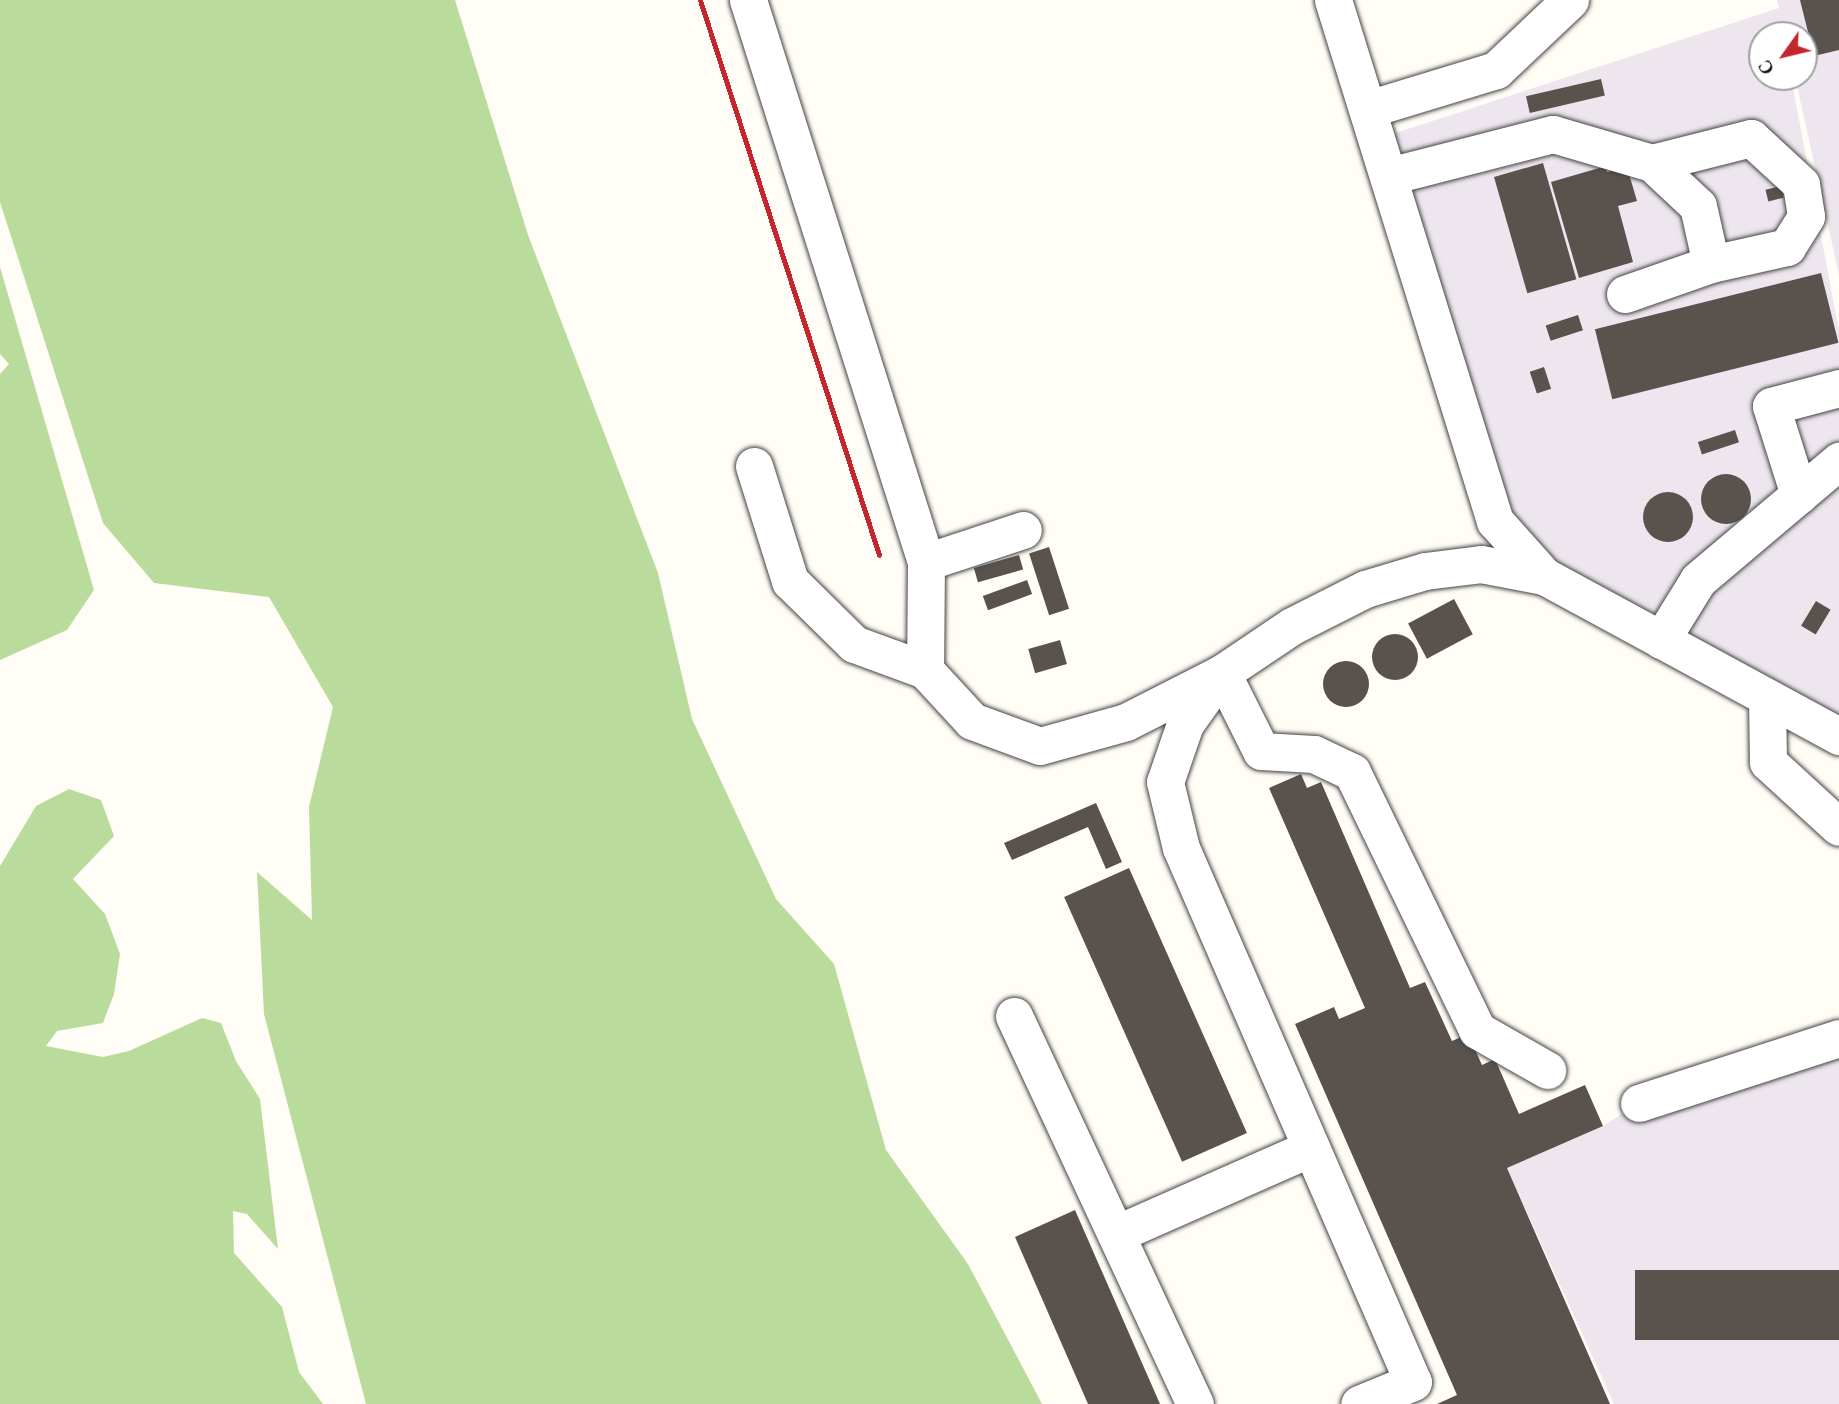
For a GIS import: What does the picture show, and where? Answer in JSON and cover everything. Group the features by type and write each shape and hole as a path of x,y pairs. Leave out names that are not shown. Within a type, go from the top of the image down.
{"lane":[{"path":"748,0 926,562 925,670"},
{"path":"1333,0 1495,521 1544,576"},
{"path":"1368,109 1496,70 1570,0"},
{"path":"1389,176 1553,135 1652,163 1698,206 1711,264"},
{"path":"1625,294 1711,264 1787,247 1806,216 1801,184 1751,138 1652,163"},
{"path":"1799,495 1771,407 1839,388"},
{"path":"1661,640 1698,580 1839,461"},
{"path":"754,466 790,580 854,644 925,670 972,721 1040,746 1126,722 1222,673 1292,626 1365,589 1413,574 1481,564 1544,576 1839,736"},
{"path":"926,562 1023,530"},
{"path":"1222,673 1261,751 1314,754 1352,772 1477,1030 1547,1070"},
{"path":"1222,673 1185,724 1164,782 1181,848 1413,1382 1359,1404"},
{"path":"1766,698 1769,762 1839,827"},
{"path":"1014,1016 1118,1233 1195,1404"},
{"path":"1639,1103 1839,1038"},
{"path":"1118,1233 1311,1148"}],"shaded area":[{"path":"1777,0 1839,0 1839,275 1798,91 1818,91 1818,21 1748,21 1748,91 1794,91 1839,331 1839,736 1544,576 1485,488 1377,139 1779,8"},
{"path":"1839,1028 1839,1404 1614,1404 1507,1168 1603,1126 1639,1103"}],"green space":[{"path":"0,0 455,0 528,235 658,573 692,719 776,899 834,964 886,1150 968,1264 1042,1404 366,1404 264,1014 257,872 312,920 309,807 333,707 269,597 154,583 103,523 0,202"},
{"path":"0,267 94,590 67,630 0,660 0,374 9,364 0,354"},
{"path":"69,789 101,800 114,836 73,879 105,914 120,954 114,994 103,1023 57,1031 46,1046 103,1057 129,1051 202,1018 221,1023 236,1061 260,1099 278,1249 247,1214 233,1211 234,1253 282,1307 299,1372 323,1404 0,1404 0,866 36,806"}],"building":[{"path":"1800,0 1839,0 1839,50 1818,55 1818,21 1805,21"},
{"path":"1601,79 1605,96 1530,113 1526,96"},
{"path":"1543,163 1576,279 1527,293 1494,177"},
{"path":"1606,166 1607,172 1627,167 1637,201 1618,206 1633,262 1579,278 1551,182"},
{"path":"1781,186 1784,198 1768,202 1765,190"},
{"path":"1821,273 1838,343 1612,399 1595,329"},
{"path":"1578,315 1583,330 1551,341 1546,326"},
{"path":"1544,367 1551,389 1537,394 1530,372"},
{"path":"1735,430 1739,442 1702,454 1698,442"},
{"path":"1726,474 1744,481 1751,499 1744,517 1726,524 1708,517 1701,499 1708,481"},
{"path":"1668,492 1686,499 1693,517 1686,535 1668,542 1650,535 1643,517 1650,499"},
{"path":"1049,547 1069,609 1049,615 1029,553"},
{"path":"1019,555 1023,569 978,582 974,568"},
{"path":"1027,580 1032,594 988,610 983,596"},
{"path":"1454,599 1473,634 1427,659 1408,623"},
{"path":"1816,601 1831,610 1816,635 1801,626"},
{"path":"1395,634 1411,641 1418,657 1411,673 1395,680 1379,673 1372,657 1379,641"},
{"path":"1060,640 1067,664 1035,673 1028,649"},
{"path":"1346,661 1362,668 1369,684 1362,700 1346,707 1330,700 1323,684 1330,668"},
{"path":"1301,774 1307,788 1321,782 1410,988 1425,982 1452,1041 1468,1034 1482,1065 1495,1059 1519,1114 1585,1085 1603,1126 1507,1168 1610,1404 1437,1404 1457,1395 1295,1024 1334,1007 1339,1019 1365,1008 1269,788"},
{"path":"1096,803 1122,862 1106,869 1088,827 1012,860 1004,843"},
{"path":"1129,868 1247,1133 1182,1162 1064,897"},
{"path":"1075,1210 1160,1404 1088,1404 1015,1237"},
{"path":"1635,1270 1839,1270 1839,1340 1635,1340"}],"railway":[{"path":"700,0 879,555"}]}
